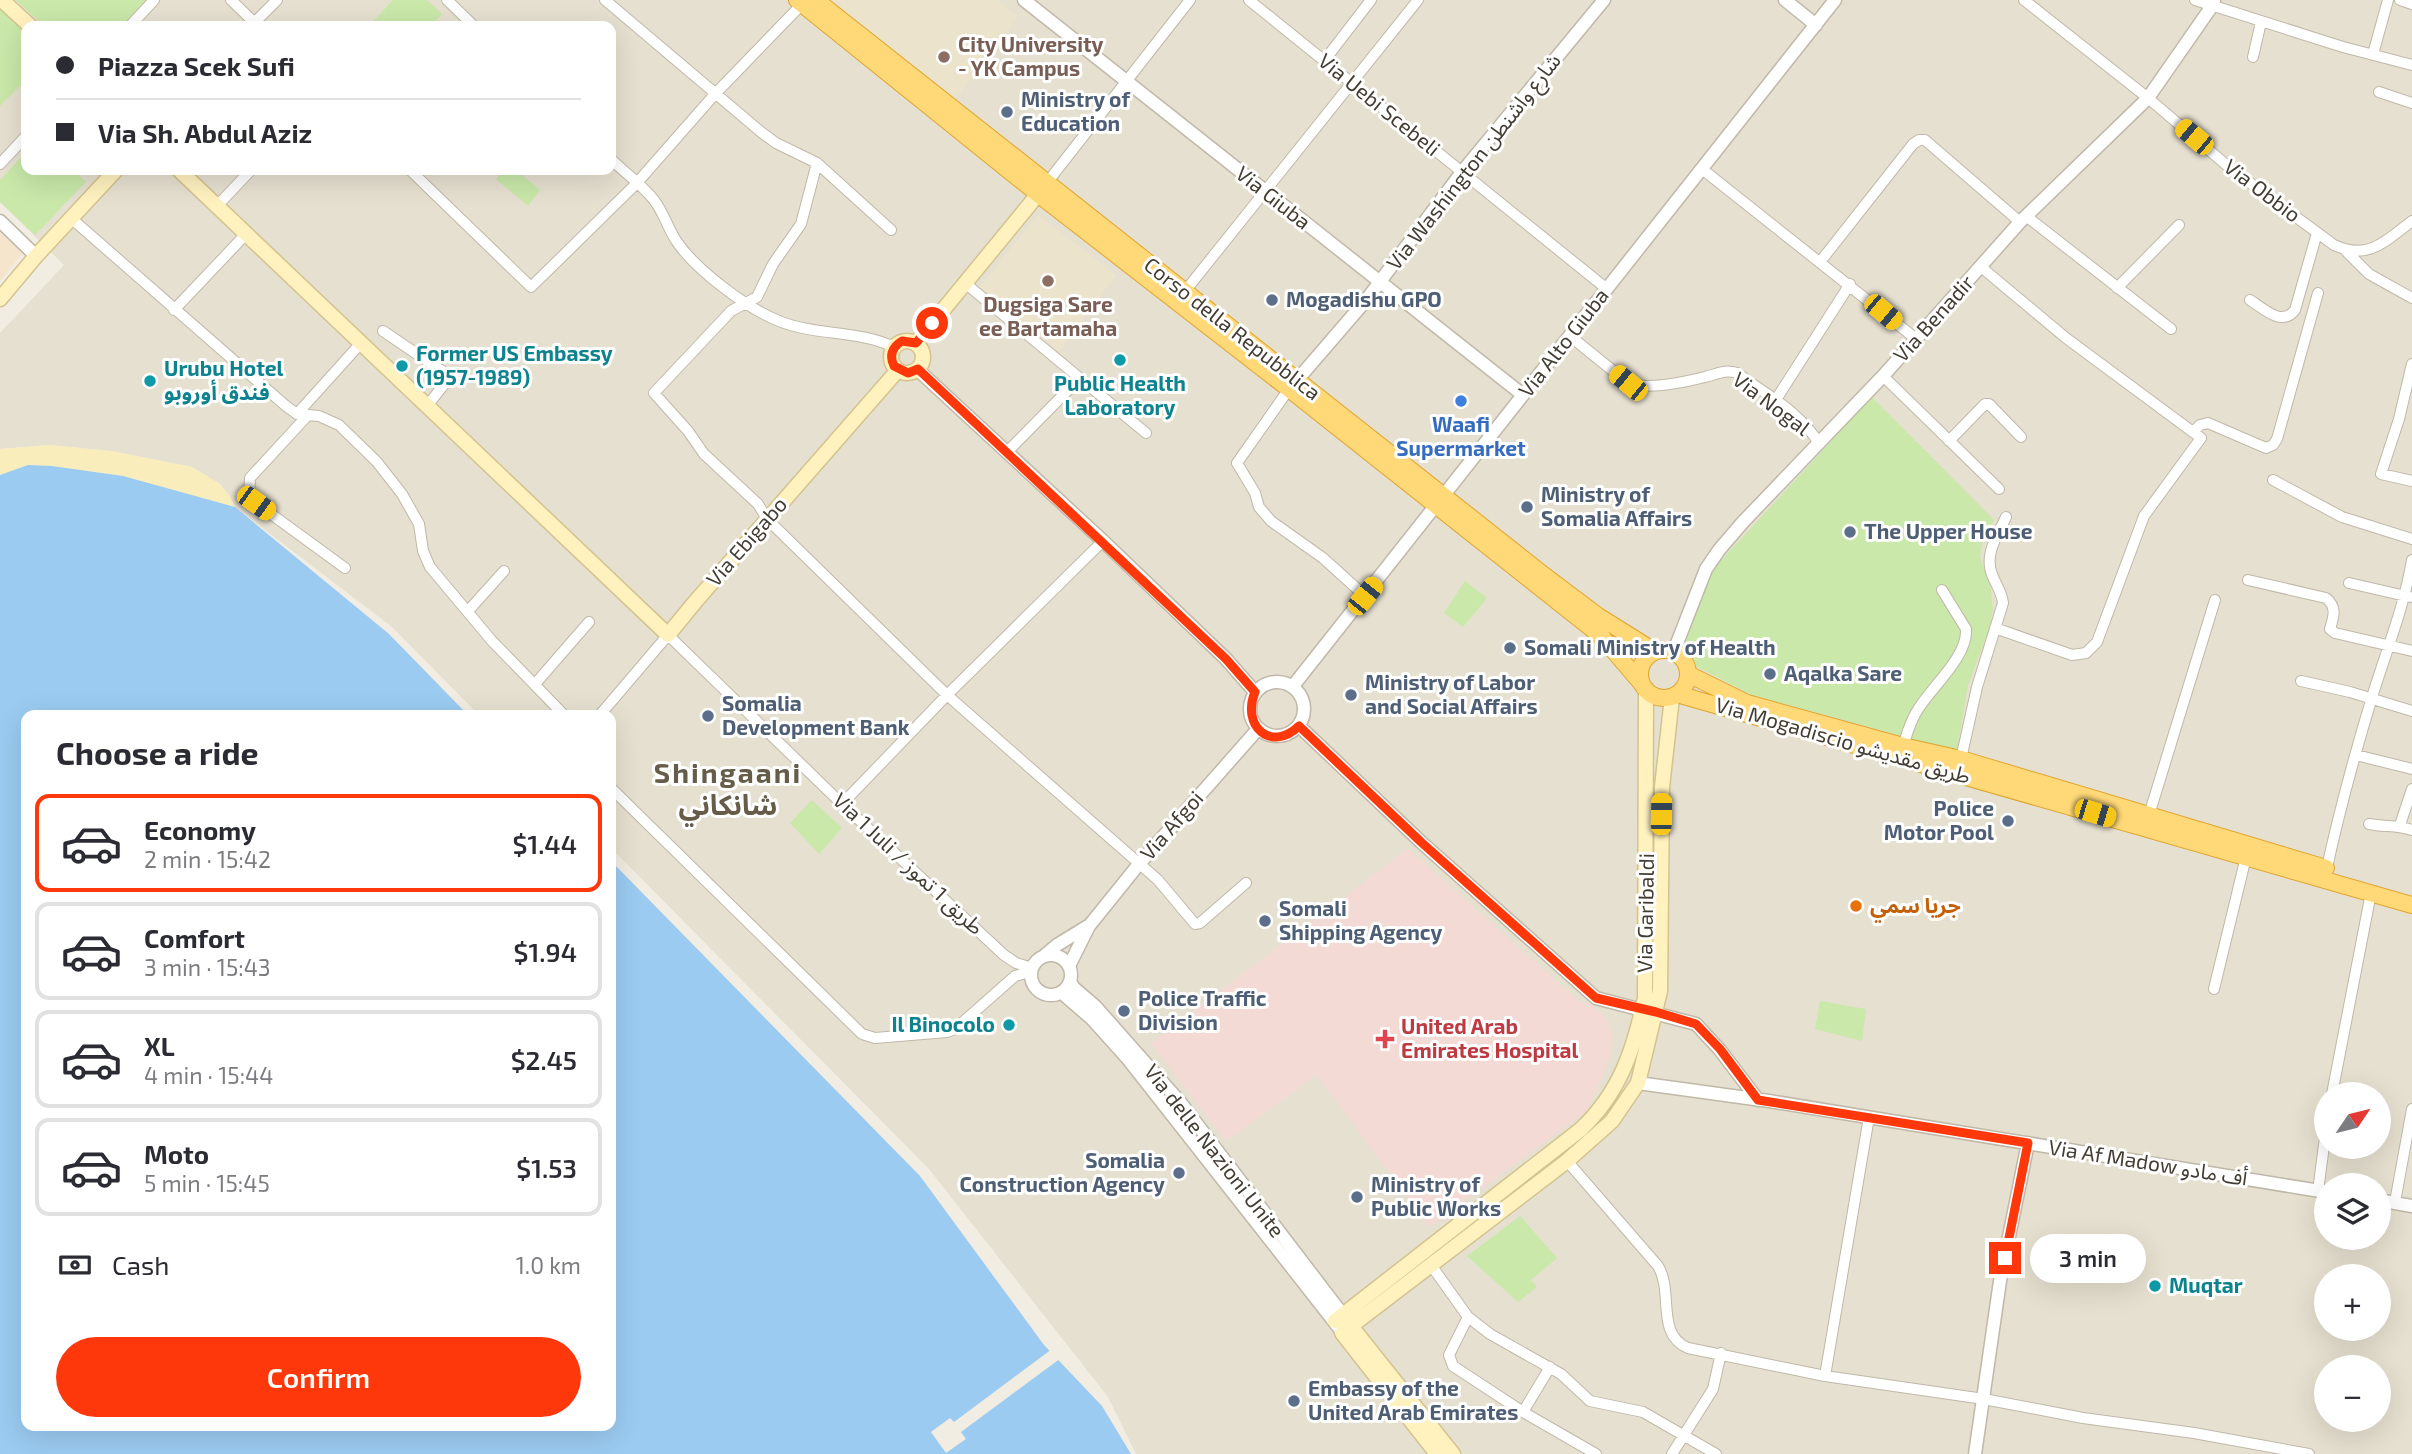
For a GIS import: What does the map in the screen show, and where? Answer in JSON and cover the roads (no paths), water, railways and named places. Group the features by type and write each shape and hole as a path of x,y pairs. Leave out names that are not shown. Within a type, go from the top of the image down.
{"highway":[{"path":"805,1 1439,501 1601,636 1644,688 1658,698 1674,695 1687,682 1688,674 1684,661 1674,652 1654,651 1647,656 1640,669 1644,688"},
{"path":"1439,501 1598,616 1654,651"},
{"name":"Via Mogadiscio طريق مقديشو","path":"1688,674 1747,703 1902,752 1940,771 2120,813 2149,815 2246,857 2412,894"},
{"name":"Via Mogadiscio طريق مقديشو","path":"1674,695 1902,752 1961,759 2120,813 2325,874 2371,893 2412,905"}],"main road":[{"path":"2,0 25,21"},
{"path":"0,299 112,175"},
{"path":"184,175 668,635"},
{"path":"916,343 1042,189"},
{"path":"902,341 916,343 923,356 918,369 908,373 898,370 892,362 894,347 902,341"},
{"name":"Via Ebigabo","path":"668,635 898,370"},
{"name":"Via Garibaldi","path":"1644,688 1646,971 1649,1010"},
{"name":"Via Garibaldi","path":"1649,1010 1660,991 1662,787 1674,695"},
{"path":"1343,1324 1585,1136 1612,1121 1638,1083 1649,1010"},
{"path":"1343,1324 1431,1265 1567,1161 1618,1083 1649,1010"},
{"path":"1343,1324 1390,1375 1453,1454"},
{"path":"1343,1324 1437,1454"}],"street":[{"path":"135,21 154,0"},
{"path":"231,0 251,21"},
{"path":"259,21 277,0"},
{"path":"447,0 469,21"},
{"path":"605,0 776,143 817,163 891,230"},
{"name":"Via Giuba","path":"1024,0 1523,396"},
{"path":"1042,189 1190,0"},
{"name":"Via Uebi Scebeli","path":"1249,0 1607,289"},
{"path":"1324,61 1371,0"},
{"path":"1181,296 1418,0"},
{"name":"Via Washington شارع واشنطن","path":"1294,384 1380,282 1462,172 1604,0"},
{"path":"1784,0 1816,25"},
{"name":"Via Alto Giuba","path":"1293,686 1835,0"},
{"name":"Via Obbio","path":"2024,0 2148,98 2230,168 2317,233 2346,251 2369,274 2412,298"},
{"path":"2195,0 2213,3 2261,22 2412,65"},
{"path":"2372,54 2388,0"},
{"path":"2400,0 2412,4"},
{"path":"415,175 531,286 636,184 715,94 805,1"},
{"name":"Via Benadir","path":"1674,652 1706,569 1719,550 1883,376 2023,219 2148,98 2213,3"},
{"path":"2253,57 2261,22"},
{"path":"2379,92 2412,103"},
{"path":"1820,262 1913,144 1925,140 2023,219 2171,329"},
{"path":"0,164 21,141"},
{"path":"817,163 801,225 773,264 757,297 731,311 654,393 688,431 704,454 758,504 767,519 947,695 1158,880 1195,924 1200,923 1246,883"},
{"path":"616,164 656,203 684,251 701,269 762,313 791,325 846,337 871,337 894,347"},
{"path":"1702,169 1915,338"},
{"path":"217,206 246,175"},
{"path":"72,219 297,414 319,416 339,425 359,443 391,478 419,524 422,551 430,567 492,641 559,710"},
{"path":"0,221 36,256"},
{"path":"2346,251 2372,250 2412,221"},
{"path":"2117,288 2179,225"},
{"path":"2250,300 2279,317 2290,316 2295,310 2317,233"},
{"path":"174,310 246,234"},
{"path":"1981,267 2066,338 2201,438 2144,516 2097,642 2086,653 2072,655 1994,628"},
{"path":"965,283 1146,433"},
{"path":"1775,401 1850,285"},
{"path":"2193,432 2200,425 2208,423 2266,448 2273,445 2277,439 2318,293"},
{"path":"383,331 442,372 445,377 446,382 427,406"},
{"name":"Via Nogal","path":"1570,336 1628,383 1638,387 1702,378 1729,370 1737,373 1813,433 1819,444"},
{"path":"297,414 361,343"},
{"path":"2412,364 2399,419 2381,474 2412,481"},
{"path":"918,369 1226,659 1255,692"},
{"path":"1883,376 1999,489"},
{"path":"1007,452 1079,379"},
{"path":"1294,384 1237,463 1255,493 1259,507 1271,521 1323,558 1365,596"},
{"path":"1949,441 1986,404 2021,437"},
{"path":"309,415 250,478 249,495 256,503 345,568"},
{"path":"2399,419 2412,422"},
{"path":"2273,480 2342,517 2412,538"},
{"path":"1961,759 1977,687 2003,603 1988,558 2006,517"},
{"path":"842,804 1102,541"},
{"path":"2325,874 2372,699 2409,596 2412,560"},
{"path":"468,611 504,571"},
{"path":"2248,580 2326,598 2332,602 2335,610 2330,629 2335,633 2412,651"},
{"path":"2350,583 2409,596"},
{"path":"1902,752 1913,718 1964,646 1966,629 1942,590"},
{"path":"2149,815 2215,600"},
{"path":"535,684 589,622"},
{"name":"Via Ebigabo","path":"605,710 668,635"},
{"name":"Via 1 Juli / طريق 1 تموز","path":"668,635 842,804 1004,955 1031,970"},
{"path":"2301,681 2412,710"},
{"path":"1273,682 1293,686 1304,703 1305,711 1299,726 1292,733 1276,737 1258,729 1250,715 1250,705 1255,692 1273,682"},
{"path":"1299,726 1421,842 1596,998 1696,1024 1720,1049 1758,1100"},
{"name":"Via Afgoi","path":"1089,926 1139,864 1258,729"},
{"path":"2356,755 2412,769"},
{"path":"2400,825 2412,789"},
{"path":"616,793 862,1034 874,1038 955,1029 1015,976 1031,970"},
{"path":"2370,824 2391,828 2400,825 2412,830"},
{"path":"2214,989 2246,857"},
{"path":"2334,1082 2371,893"},
{"path":"1089,926 1069,966 1070,982 1062,993 1049,996 1041,993 1031,979 1035,962 1089,926"},
{"path":"1045,955 1059,957 1069,966"},
{"name":"Via delle Nazioni Unite","path":"1070,982 1095,1006 1180,1102 1332,1302 1343,1324"},
{"name":"Via delle Nazioni Unite","path":"1062,993 1092,1019 1128,1059 1343,1324"},
{"name":"Via Af Madow أف مادو","path":"1638,1083 1869,1117 2314,1190"},
{"path":"2395,1202 2412,1109"},
{"path":"1825,1376 1869,1117"},
{"path":"1975,1454 2000,1281 2028,1143"},
{"path":"1567,1161 1658,1266 1664,1276 1671,1335 1678,1343 1688,1348 1825,1376 1984,1399 2269,1450 2309,1454"},
{"path":"2391,1202 2412,1206"},
{"path":"1431,1265 1468,1317 1490,1334 1569,1380 1590,1401 1643,1412 1716,1454"},
{"path":"1468,1317 1448,1355 1453,1366 1523,1412 1596,1454"},
{"path":"1672,1454 1713,1389 1721,1353"},
{"path":"1523,1412 1549,1367"}],"water":[{"path":"28,465 52,466 123,476 235,507 389,634 463,710 21,710 21,1431 616,1431 616,866 920,1176 1044,1345 1102,1406 1131,1454 0,1454 0,475"}],"place":[{"name":"City University - YK Campus","path":"944,57"},
{"name":"Ministry of Education","path":"1007,112"},
{"name":"Dugsiga Sare ee Bartamaha","path":"1048,281"},
{"name":"Mogadishu GPO","path":"1272,300"},
{"name":"Public Health Laboratory","path":"1120,360"},
{"name":"Former US Embassy (1957-1989)","path":"402,366"},
{"name":"Urubu Hotel فندق أوروبو","path":"150,381"},
{"name":"Waafi Supermarket","path":"1461,401"},
{"name":"Ministry of Somalia Affairs","path":"1527,507"},
{"name":"The Upper House","path":"1850,532"},
{"name":"Somali Ministry of Health","path":"1510,648"},
{"name":"Aqalka Sare","path":"1770,674"},
{"name":"Ministry of Labor and Social Affairs","path":"1351,695"},
{"name":"Somalia Development Bank","path":"708,716"},
{"name":"Police Motor Pool","path":"2008,821"},
{"name":"جريا سمي","path":"1856,906"},
{"name":"Somali Shipping Agency","path":"1265,921"},
{"name":"Police Traffic Division","path":"1124,1011"},
{"name":"Il Binocolo","path":"1009,1025"},
{"name":"United Arab Emirates Hospital","path":"1385,1039"},
{"name":"Somalia Construction Agency","path":"1179,1173"},
{"name":"Ministry of Public Works","path":"1357,1197"},
{"name":"Muqtar","path":"2155,1286"},
{"name":"Embassy of the United Arab Emirates","path":"1294,1401"}],"district":[{"name":"Shingaani شانكاني","path":"728,789"}]}
